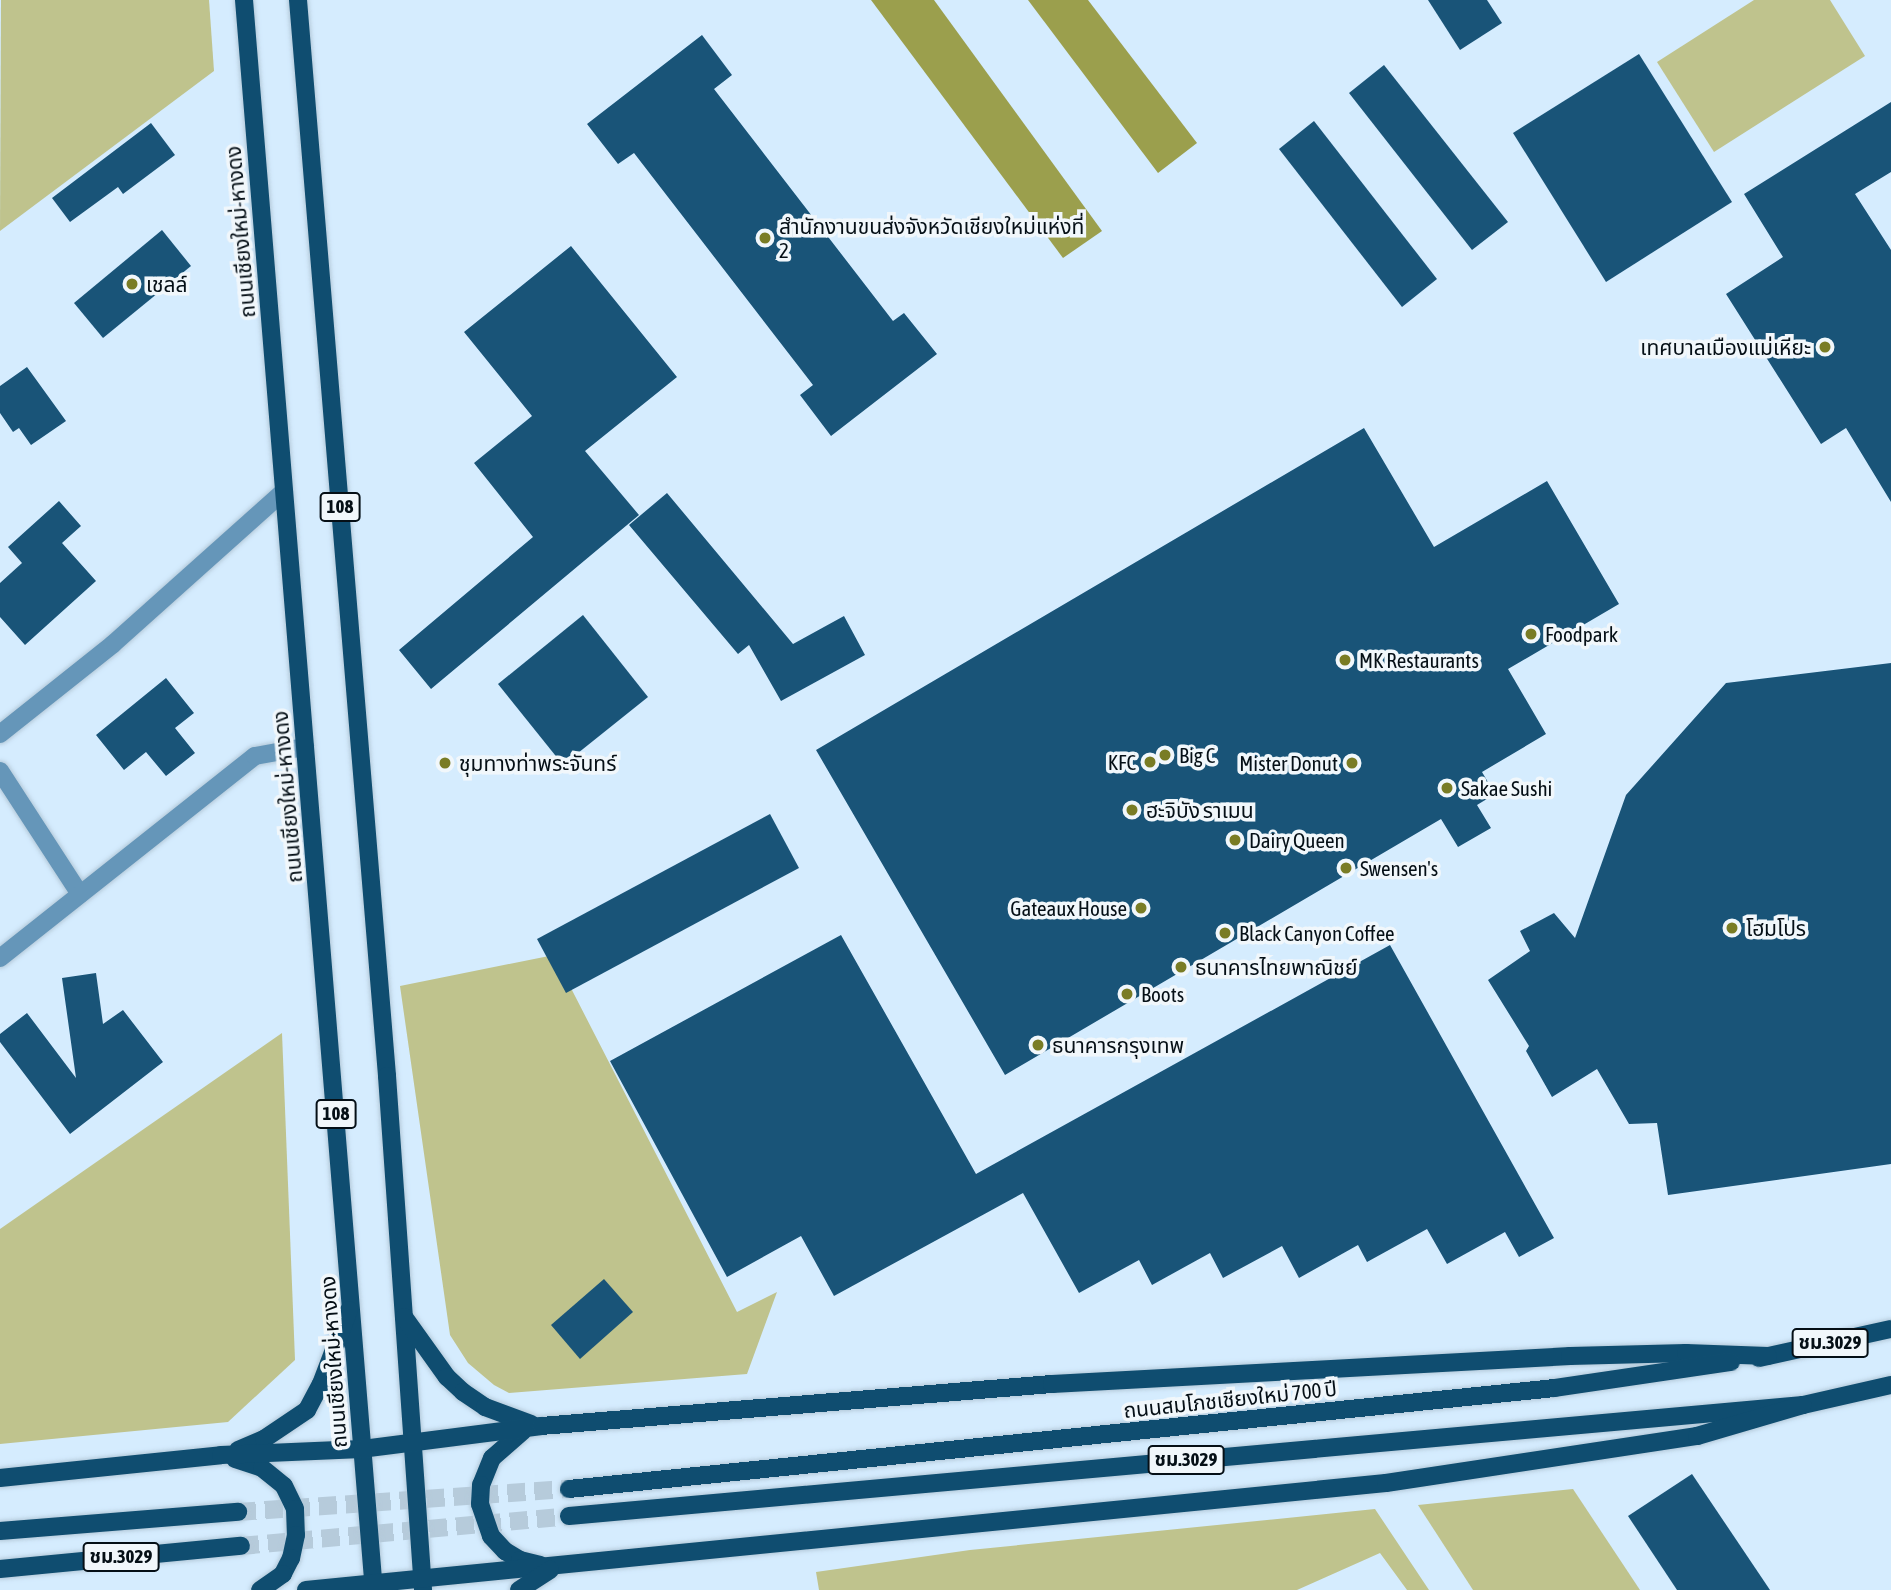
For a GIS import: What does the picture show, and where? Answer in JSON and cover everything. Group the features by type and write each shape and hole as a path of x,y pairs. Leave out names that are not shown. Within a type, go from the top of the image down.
{"main road":[{"name":"ถนนเชียงใหม่-หางดง","path":"244,0 374,1586"},
{"name":"108","path":"298,0 387,1076 423,1584"},
{"path":"221,1455 264,1439 307,1410 321,1384 351,1302"},
{"path":"404,1317 447,1377 463,1392 498,1414 534,1427"},
{"name":"ถนนสมโภชเชียงใหม่ 700 ปี","path":"569,1489 1555,1388 1768,1356 1891,1329"},
{"path":"0,1478 221,1455 362,1449 534,1427 1052,1384 1570,1356 1686,1353 1768,1356"},
{"name":"ชม.3029","path":"569,1516 1802,1405 1891,1385"},
{"path":"306,1590 423,1584 553,1568 1386,1483 1697,1436 1802,1405"},
{"path":"534,1427 499,1448 486,1471 480,1504 483,1521 491,1536 505,1551 520,1560 553,1568"},
{"path":"221,1455 262,1468 284,1486 295,1510 296,1535 291,1558 283,1574 260,1590"},
{"name":"ชม.3029","path":"0,1531 238,1512"},
{"name":"ชม.3029","path":"0,1569 241,1546"},
{"path":"519,1590 553,1568"}],"street":[{"path":"0,734 113,645 284,491"},
{"path":"0,958 255,756 305,747"},
{"path":"0,771 80,894"}],"shaded area":[{"path":"1,0 209,0 214,71 0,231"},
{"path":"871,0 934,0 1102,231 1063,258"},
{"path":"1028,0 1088,0 1197,143 1158,173"},
{"path":"1754,0 1830,0 1865,56 1714,152 1657,62"},
{"path":"554,955 737,1312 777,1292 747,1374 509,1393 494,1385 468,1363 450,1335 400,986"},
{"path":"282,1033 295,1360 228,1422 0,1444 0,1229"},
{"path":"1573,1489 1640,1590 1473,1590 1418,1505"},
{"path":"1375,1509 1429,1590 1407,1590 1380,1553 1297,1590 819,1590 816,1572 970,1550"}],"building":[{"path":"1428,0 1487,0 1502,23 1460,50"},
{"name":"สำนักงานขนส่งจังหวัดเชียงใหม่แห่งที่ 2","path":"702,35 732,75 714,89 893,321 904,313 937,354 831,436 800,395 813,385 634,153 618,164 587,124"},
{"path":"1639,54 1732,202 1606,282 1513,133"},
{"path":"1384,65 1508,222 1472,250 1349,93"},
{"name":"เทศบาลเมืองแม่เหียะ","path":"1891,102 1891,172 1855,194 1891,250 1891,502 1846,428 1821,444 1726,294 1783,257 1744,194"},
{"path":"1314,121 1437,279 1402,307 1279,149"},
{"path":"151,123 175,155 123,194 118,187 70,222 52,198"},
{"name":"เชลล์","path":"162,230 191,266 103,338 74,303"},
{"path":"571,246 677,377 585,451 639,515 431,689 399,650 533,537 474,463 532,416 464,332"},
{"path":"27,367 66,421 31,445 19,428 13,432 0,413 0,386"},
{"name":"Big C","path":"1364,428 1434,547 1547,481 1619,604 1508,669 1546,734 1482,772 1495,794 1477,805 1491,828 1458,847 1441,819 1005,1075 816,750"},
{"path":"667,493 793,644 844,616 865,655 781,701 749,645 738,654 629,525"},
{"path":"59,501 81,526 62,543 96,581 25,645 0,617 0,583 22,563 8,547"},
{"path":"583,615 648,697 563,765 498,684"},
{"name":"โฮมโปร","path":"1891,663 1891,1164 1668,1195 1657,1123 1629,1124 1597,1069 1552,1097 1526,1051 1529,1046 1488,980 1530,951 1520,931 1554,913 1575,938 1626,795 1726,683"},
{"path":"166,678 194,713 175,728 195,753 166,776 146,752 124,770 96,735"},
{"path":"770,814 799,868 566,993 537,939"},
{"path":"841,935 976,1174 1390,945 1554,1238 1519,1257 1505,1232 1447,1264 1427,1229 1367,1262 1358,1245 1299,1278 1282,1246 1223,1278 1210,1253 1152,1285 1139,1260 1079,1293 1023,1193 834,1296 801,1236 727,1277 610,1061"},
{"path":"96,973 103,1024 123,1010 163,1062 70,1134 0,1042 0,1034 27,1013 76,1078 62,978"},
{"path":"604,1279 633,1312 580,1359 551,1325"},
{"path":"1692,1474 1770,1590 1677,1590 1628,1516"}],"tunnel":[{"path":"238,1512 569,1489"},
{"path":"241,1546 569,1516"}],"place":[{"name":"สำนักงานขนส่งจังหวัดเชียงใหม่แห่งที่ 2","path":"765,238"},
{"name":"เชลล์","path":"132,284"},
{"name":"เทศบาลเมืองแม่เหียะ","path":"1825,347"},
{"name":"Foodpark","path":"1531,634"},
{"name":"MK Restaurants","path":"1345,660"},
{"name":"Big C","path":"1165,755"},
{"name":"KFC","path":"1150,762"},
{"name":"ชุมทางท่าพระจันทร์","path":"445,763"},
{"name":"Mister Donut","path":"1352,763"},
{"name":"Sakae Sushi","path":"1447,788"},
{"name":"ฮะจิบัง ราเมน","path":"1132,810"},
{"name":"Dairy Queen","path":"1235,840"},
{"name":"Swensen's","path":"1346,868"},
{"name":"Gateaux House","path":"1141,908"},
{"name":"โฮมโปร","path":"1732,928"},
{"name":"Black Canyon Coffee","path":"1225,933"},
{"name":"ธนาคารไทยพาณิชย์","path":"1181,967"},
{"name":"Boots","path":"1127,994"},
{"name":"ธนาคารกรุงเทพ","path":"1038,1045"}]}
